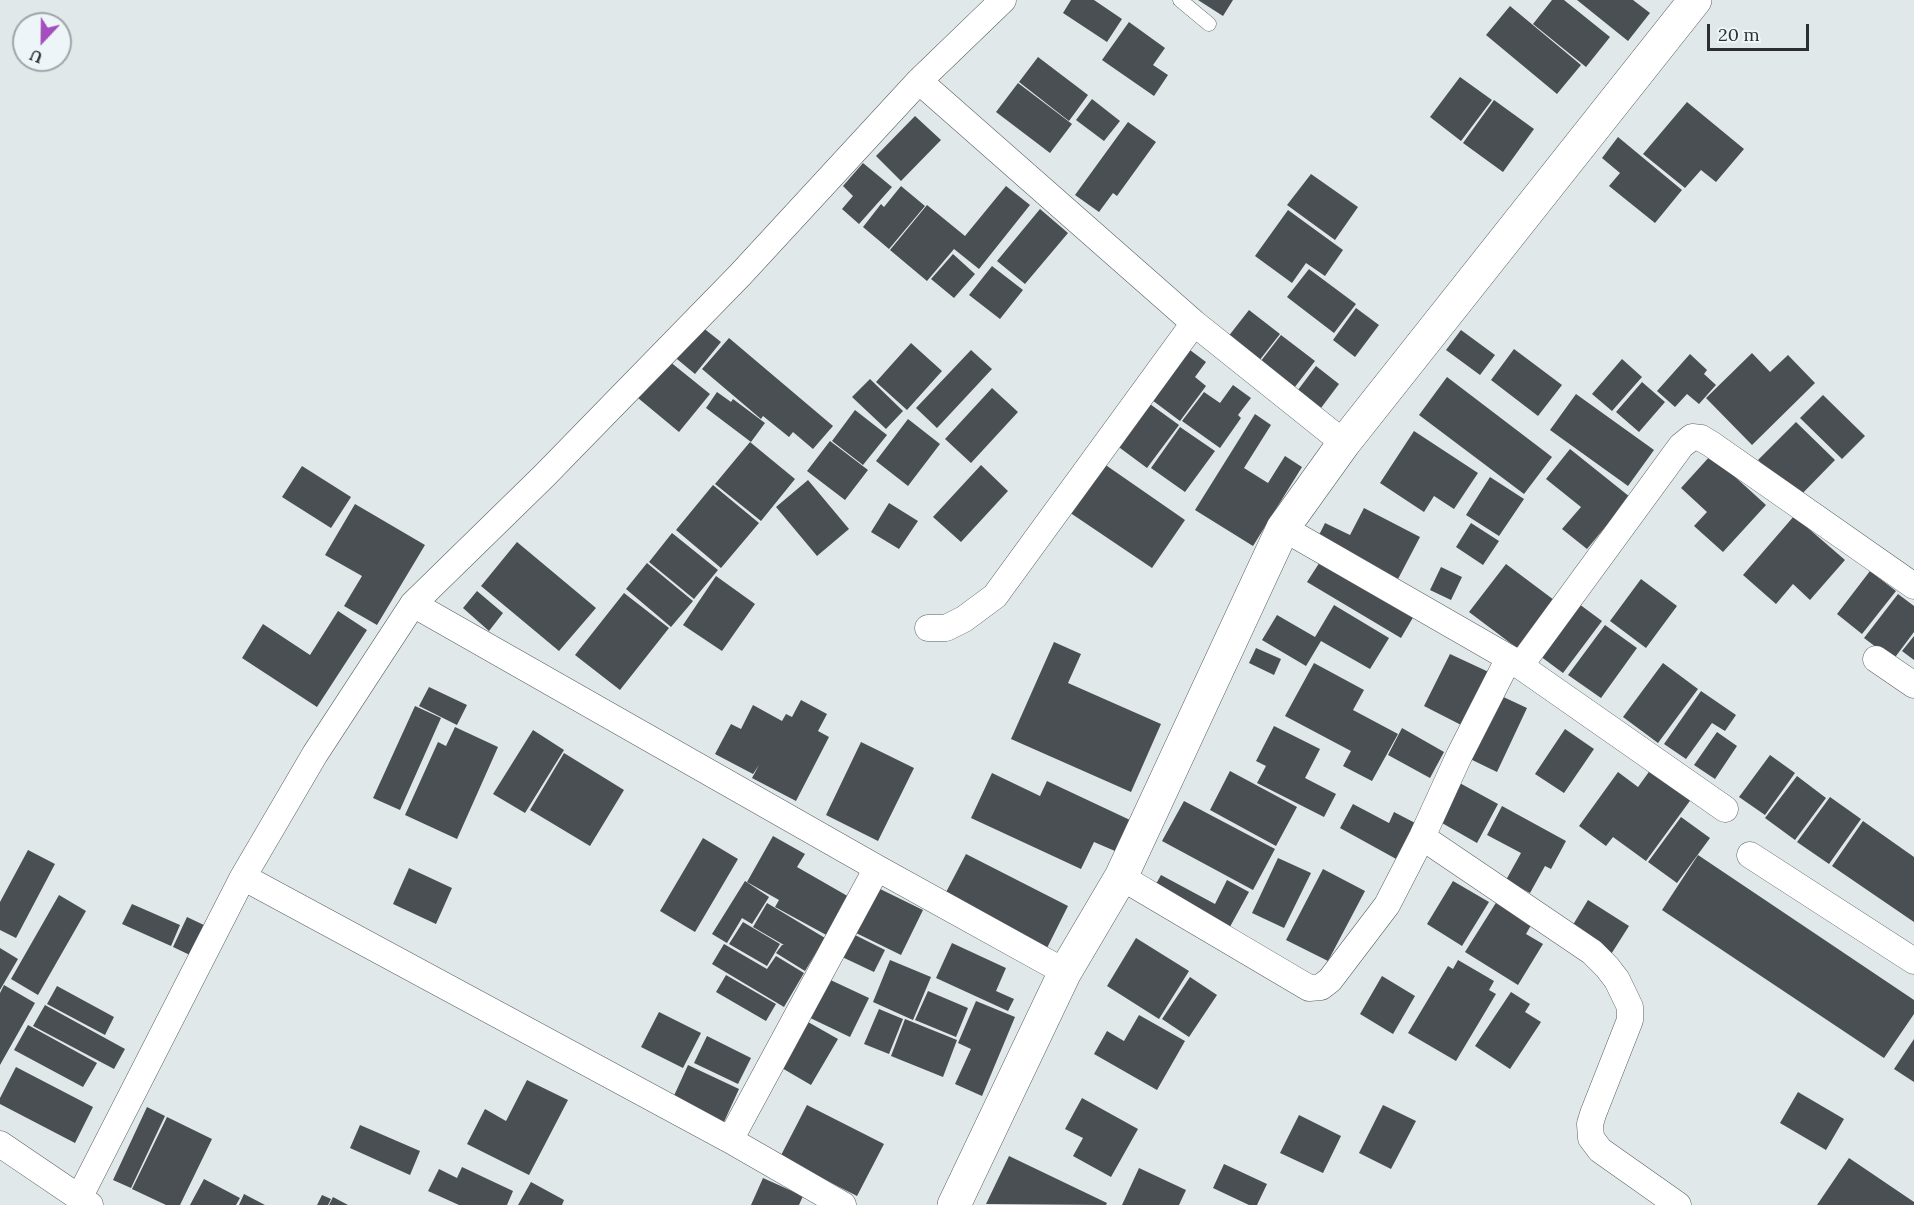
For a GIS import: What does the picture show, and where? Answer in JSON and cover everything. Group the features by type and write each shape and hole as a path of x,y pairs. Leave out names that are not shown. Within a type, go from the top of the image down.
{"street":[{"path":"0,1144 84,1202 243,877 315,754 413,604 544,476 740,275 919,81 1003,0"},
{"path":"954,1205 1065,972 1121,877 1283,528 1344,443 1695,0"},
{"path":"919,81 1194,323 1344,443"},
{"path":"928,628 946,628 964,620 995,596 1194,323"},
{"path":"1121,877 1309,988 1321,987 1330,980 1387,905 1422,837 1459,756 1515,662 1681,446 1692,437 1701,438 1711,444 1914,586"},
{"path":"1283,528 1515,662 1725,809"},
{"path":"413,604 877,868 1065,972"},
{"path":"1876,659 1914,685"},
{"path":"1422,837 1593,952 1617,980 1629,1007 1630,1020 1593,1114 1590,1124 1591,1138 1600,1150 1678,1205"},
{"path":"1750,855 1914,961"},
{"path":"730,1140 877,868"},
{"path":"243,877 730,1140 843,1205"}],"lane":[{"path":"1180,0 1209,24"}],"building":[{"path":"1071,0 1094,0 1122,19 1107,42 1063,13"},
{"path":"1198,0 1233,0 1223,16"},
{"path":"1552,0 1564,0 1610,37 1586,67 1533,24"},
{"path":"1577,0 1633,0 1650,13 1628,41"},
{"path":"1510,6 1581,65 1557,94 1486,35"},
{"path":"1129,22 1165,48 1153,65 1168,75 1154,96 1102,60"},
{"path":"1038,57 1088,95 1069,121 1019,82"},
{"path":"1460,77 1492,100 1461,141 1430,117"},
{"path":"1018,83 1072,124 1050,153 996,112"},
{"path":"1092,99 1120,121 1104,141 1076,120"},
{"path":"1494,100 1534,129 1503,172 1463,143"},
{"path":"1687,102 1744,149 1716,182 1701,170 1685,188 1643,154"},
{"path":"915,116 941,140 901,181 876,156"},
{"path":"1128,122 1156,142 1117,196 1113,193 1099,212 1075,195"},
{"path":"1618,137 1682,190 1655,223 1609,186 1620,173 1602,158"},
{"path":"863,163 892,187 859,224 842,209 853,196 843,186"},
{"path":"1311,174 1358,207 1335,240 1287,205"},
{"path":"901,186 925,206 889,249 863,227 881,204 884,207"},
{"path":"1006,186 1030,205 979,269 954,249 927,281 890,250 927,205 965,236"},
{"path":"1040,209 1068,233 1025,284 997,261"},
{"path":"1288,210 1343,250 1325,276 1306,263 1292,283 1255,256"},
{"path":"953,254 975,274 954,298 931,279"},
{"path":"992,266 1023,290 1000,319 969,295"},
{"path":"1309,269 1356,304 1334,333 1287,297"},
{"path":"1356,308 1379,325 1355,357 1333,340"},
{"path":"1249,310 1280,334 1255,366 1224,342"},
{"path":"697,323 721,342 695,374 671,354"},
{"path":"1461,330 1495,355 1480,375 1446,350"},
{"path":"1281,335 1315,361 1291,392 1257,366"},
{"path":"729,338 833,426 813,449 793,432 789,437 763,416 761,419 702,369"},
{"path":"911,343 942,371 907,410 876,382"},
{"path":"1186,347 1206,362 1195,377 1206,386 1180,421 1148,397"},
{"path":"1514,349 1562,385 1538,416 1491,380"},
{"path":"971,350 992,369 937,428 916,408"},
{"path":"1752,353 1770,372 1788,355 1815,383 1752,445 1706,398"},
{"path":"1690,354 1707,370 1704,374 1716,385 1699,404 1687,394 1675,407 1657,391"},
{"path":"1622,359 1642,377 1612,411 1592,394"},
{"path":"669,361 710,394 679,432 638,398"},
{"path":"1316,366 1339,384 1318,412 1295,394"},
{"path":"1447,377 1552,457 1524,494 1419,415"},
{"path":"870,379 903,411 886,429 852,397"},
{"path":"1642,382 1665,402 1639,432 1616,412"},
{"path":"1233,385 1251,398 1238,415 1241,418 1220,448 1182,421 1204,392 1220,403"},
{"path":"992,388 1018,412 971,463 945,439"},
{"path":"717,392 731,402 733,399 765,423 751,442 706,408"},
{"path":"1576,394 1654,450 1628,486 1550,430"},
{"path":"1823,395 1865,436 1842,459 1800,418"},
{"path":"1143,399 1179,425 1147,468 1112,442"},
{"path":"855,410 887,435 863,465 832,441"},
{"path":"1255,414 1271,425 1244,468 1268,483 1285,456 1302,467 1253,546 1195,510"},
{"path":"908,419 940,444 908,486 876,461"},
{"path":"1796,422 1835,460 1797,499 1758,460"},
{"path":"1180,427 1215,451 1185,492 1151,468"},
{"path":"1414,431 1478,473 1454,509 1434,496 1424,512 1380,483"},
{"path":"830,441 868,470 845,500 807,471"},
{"path":"750,442 795,479 761,521 715,484"},
{"path":"1570,449 1630,497 1587,549 1562,529 1581,507 1546,479"},
{"path":"1711,455 1766,505 1723,552 1694,526 1707,512 1681,488"},
{"path":"1097,459 1185,520 1152,568 1063,508"},
{"path":"981,465 1008,491 961,542 933,517"},
{"path":"302,466 351,497 331,528 282,497"},
{"path":"1490,477 1524,499 1499,536 1466,515"},
{"path":"808,480 849,529 817,556 776,507"},
{"path":"713,485 759,523 721,568 676,530"},
{"path":"889,503 918,521 899,549 871,532"},
{"path":"355,504 425,545 377,625 344,606 362,576 325,555"},
{"path":"1364,508 1420,537 1398,579 1318,537 1325,523 1350,535"},
{"path":"1794,516 1845,560 1810,600 1793,584 1776,604 1743,575"},
{"path":"1471,523 1499,541 1483,565 1456,547"},
{"path":"672,533 718,570 694,599 649,562"},
{"path":"517,542 596,608 559,651 481,586"},
{"path":"1325,554 1418,609 1401,638 1307,582"},
{"path":"647,563 693,601 671,627 626,589"},
{"path":"1506,564 1558,603 1521,651 1469,612"},
{"path":"1441,567 1462,577 1451,600 1430,590"},
{"path":"1870,571 1896,591 1862,634 1837,614"},
{"path":"716,576 755,604 722,651 683,625"},
{"path":"1641,579 1677,606 1646,648 1610,621"},
{"path":"477,591 503,613 489,631 463,608"},
{"path":"624,593 669,628 620,690 575,655"},
{"path":"1898,594 1914,606 1914,632 1893,660 1864,638"},
{"path":"1575,601 1602,621 1563,673 1536,653"},
{"path":"1334,605 1389,638 1370,669 1321,641 1306,666 1262,640 1277,615 1315,637"},
{"path":"338,611 367,630 317,707 242,658 263,624 310,655"},
{"path":"1605,625 1637,648 1601,698 1568,675"},
{"path":"1914,636 1914,660 1902,651"},
{"path":"1054,642 1081,654 1068,683 1161,724 1131,792 1011,739"},
{"path":"1256,648 1281,659 1274,675 1249,663"},
{"path":"1450,654 1493,674 1467,728 1424,706"},
{"path":"1314,663 1364,690 1353,710 1398,734 1372,781 1343,766 1351,751 1285,716"},
{"path":"1663,663 1698,689 1658,743 1623,717"},
{"path":"429,687 467,705 457,725 419,706"},
{"path":"1701,691 1736,715 1725,731 1712,723 1686,759 1664,744"},
{"path":"1497,694 1527,708 1497,772 1466,757"},
{"path":"801,700 827,714 818,731 829,737 796,801 752,778 759,765 753,774 715,754 731,724 741,729 753,705 782,721 786,714 792,717"},
{"path":"415,706 441,718 400,810 373,798"},
{"path":"1274,726 1320,749 1305,778 1336,794 1324,817 1257,783 1266,766 1256,761"},
{"path":"455,727 498,747 457,839 405,815 438,742 446,746"},
{"path":"1402,728 1444,752 1430,778 1388,755"},
{"path":"1565,729 1594,749 1564,793 1535,774"},
{"path":"533,730 564,750 525,813 493,794"},
{"path":"1717,732 1737,746 1715,779 1694,765"},
{"path":"861,742 914,768 878,841 826,815"},
{"path":"564,753 624,790 590,846 530,810"},
{"path":"1770,755 1795,773 1765,815 1739,797"},
{"path":"1651,769 1692,798 1646,861 1613,837 1606,846 1579,826 1618,772 1638,787"},
{"path":"1230,771 1297,807 1276,846 1210,810"},
{"path":"992,773 1040,796 1047,781 1130,820 1115,851 1094,842 1081,869 971,818"},
{"path":"1797,776 1826,798 1795,840 1765,818"},
{"path":"1456,781 1498,804 1477,843 1435,819"},
{"path":"1830,797 1861,819 1829,864 1797,842"},
{"path":"1184,801 1275,849 1253,890 1162,841"},
{"path":"1353,804 1389,823 1394,812 1417,824 1398,860 1340,828"},
{"path":"1502,806 1566,841 1551,869 1545,866 1530,893 1506,880 1521,853 1487,835"},
{"path":"1681,817 1710,838 1677,883 1648,862"},
{"path":"1863,821 1914,857 1914,922 1832,866"},
{"path":"773,836 805,854 797,867 851,898 830,937 775,907 779,900 747,882"},
{"path":"703,838 738,859 695,932 660,911"},
{"path":"28,850 55,864 16,938 0,930 0,902"},
{"path":"966,854 1068,906 1046,950 943,898"},
{"path":"1698,855 1914,1000 1914,1014 1884,1058 1662,910"},
{"path":"1278,858 1311,873 1284,928 1252,913"},
{"path":"409,868 452,888 436,924 393,904"},
{"path":"1323,869 1365,891 1328,961 1286,940"},
{"path":"1161,875 1215,904 1227,880 1249,892 1226,934 1151,893"},
{"path":"745,881 769,897 752,924 742,918 727,943 712,934"},
{"path":"1453,881 1489,902 1462,946 1427,924"},
{"path":"874,886 923,910 901,955 852,931"},
{"path":"59,895 86,911 38,995 11,979"},
{"path":"1499,898 1534,920 1526,934 1543,944 1518,985 1465,952"},
{"path":"1588,900 1629,926 1608,959 1568,933"},
{"path":"767,903 825,938 805,971 776,953 784,945 753,927"},
{"path":"132,904 180,925 171,946 122,924"},
{"path":"187,917 206,926 192,956 173,947"},
{"path":"743,922 780,944 767,966 729,944"},
{"path":"851,933 885,950 874,972 840,956"},
{"path":"1136,938 1189,971 1159,1019 1107,986"},
{"path":"952,943 1006,968 996,991 1014,999 1008,1011 936,978"},
{"path":"724,944 767,969 776,956 804,973 784,1007 712,964"},
{"path":"0,948 18,959 0,990"},
{"path":"890,960 931,977 913,1020 873,1002"},
{"path":"1458,960 1494,981 1489,990 1496,994 1456,1061 1408,1033 1448,966 1453,969"},
{"path":"726,975 776,1004 766,1021 716,992"},
{"path":"822,976 869,998 850,1037 804,1015"},
{"path":"1382,976 1415,996 1393,1034 1360,1014"},
{"path":"1190,977 1217,995 1189,1037 1162,1019"},
{"path":"4,985 35,1003 0,1065 0,993"},
{"path":"57,986 114,1017 105,1035 47,1004"},
{"path":"928,991 968,1008 956,1037 915,1020"},
{"path":"1511,992 1530,1004 1525,1012 1541,1022 1510,1069 1475,1046"},
{"path":"976,1001 1015,1017 982,1096 955,1084 971,1049 958,1043"},
{"path":"45,1005 125,1049 114,1069 33,1026"},
{"path":"879,1009 903,1019 889,1054 864,1044"},
{"path":"659,1012 701,1033 683,1068 641,1047"},
{"path":"1139,1015 1185,1041 1157,1090 1094,1054 1107,1031 1124,1041"},
{"path":"801,1018 838,1039 811,1085 775,1064"},
{"path":"905,1019 957,1040 943,1077 891,1056"},
{"path":"28,1025 97,1063 83,1087 14,1050"},
{"path":"707,1036 751,1058 738,1084 694,1063"},
{"path":"1914,1039 1914,1082 1894,1069"},
{"path":"688,1065 739,1089 723,1124 672,1100"},
{"path":"16,1067 93,1107 75,1143 0,1104 0,1098"},
{"path":"527,1080 568,1100 529,1175 467,1144 485,1109 506,1121"},
{"path":"1798,1092 1844,1119 1826,1150 1780,1123"},
{"path":"1082,1098 1138,1129 1111,1177 1073,1156 1083,1138 1065,1129"},
{"path":"807,1105 884,1144 857,1196 800,1167 777,1163"},
{"path":"1383,1105 1416,1121 1391,1169 1359,1153"},
{"path":"147,1107 165,1116 131,1188 113,1180"},
{"path":"1299,1115 1341,1136 1323,1173 1280,1153"},
{"path":"167,1117 212,1139 180,1205 166,1205 132,1189"},
{"path":"360,1125 420,1151 410,1175 350,1148"},
{"path":"1009,1156 1107,1203 1106,1205 986,1204"},
{"path":"1849,1158 1914,1202 1914,1205 1817,1205"},
{"path":"1224,1164 1267,1184 1257,1205 1249,1205 1213,1188"},
{"path":"462,1167 513,1191 507,1205 459,1205 428,1191 439,1169 457,1178"},
{"path":"1139,1168 1186,1190 1179,1205 1122,1205"},
{"path":"763,1178 803,1196 799,1205 751,1205"},
{"path":"204,1179 240,1198 236,1205 190,1205"},
{"path":"531,1182 564,1200 562,1205 518,1205"},
{"path":"244,1194 265,1205 239,1205"},
{"path":"322,1195 331,1199 328,1205 317,1205"},
{"path":"333,1197 348,1205 329,1205"}]}
